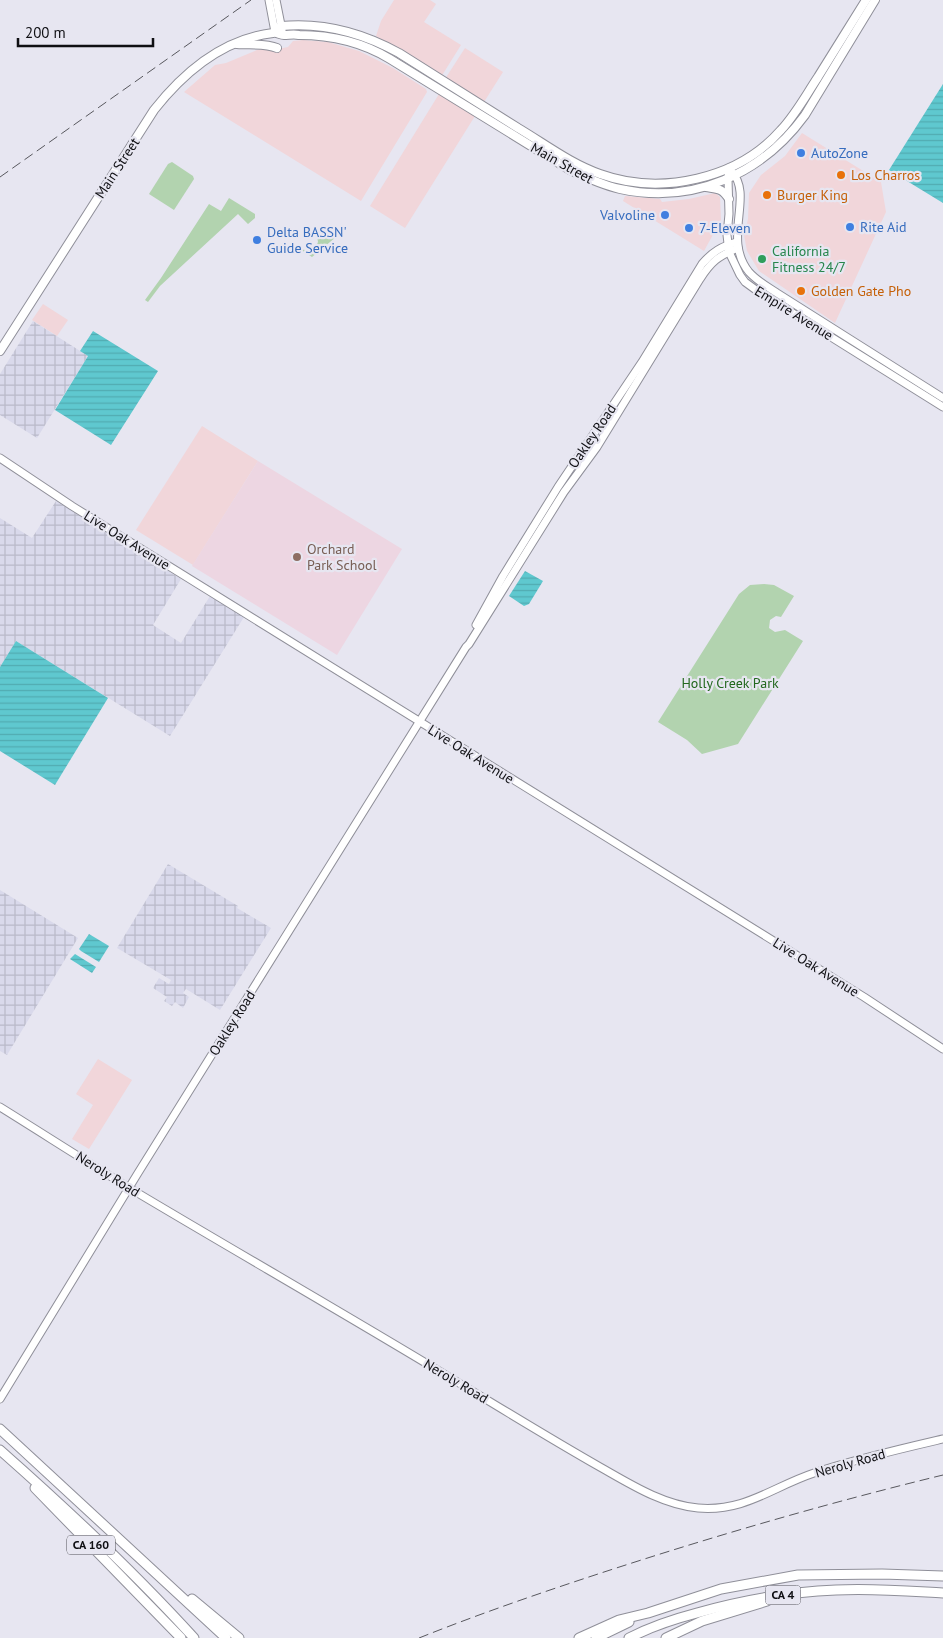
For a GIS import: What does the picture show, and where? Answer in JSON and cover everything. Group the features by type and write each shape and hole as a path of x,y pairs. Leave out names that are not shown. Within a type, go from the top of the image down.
{"highway":[{"name":"CA 160","path":"0,1429 226,1638"},
{"name":"CA 160","path":"0,1451 181,1638"},
{"path":"0,1451 121,1561 194,1638"},
{"path":"137,1555 239,1638"},
{"name":"CA 4","path":"596,1638 648,1613 721,1589 798,1575 882,1574 943,1576"},
{"name":"CA 4","path":"629,1638 678,1618 761,1597 838,1590 943,1593"},
{"path":"666,1638 708,1619 788,1594"},
{"path":"579,1638 619,1620 648,1613"}],"main road":[{"name":"Main Street","path":"0,351 154,110 197,64 235,43 280,31 317,26 356,33 373,39 413,62 588,169 602,175 635,182 658,184 696,179 729,168 752,155 782,130 866,0"},
{"name":"Main Street","path":"280,31 332,37 377,51 560,165 590,180 620,189 662,193 684,191 732,177 766,157 793,131 805,115 875,0"},
{"path":"235,43 266,44 278,48"},
{"path":"704,186 725,192 729,199"}],"street":[{"path":"269,0 280,31"},
{"path":"276,0 280,31"},
{"name":"Empire Avenue","path":"729,168 740,195 737,245 745,266 756,279 943,398"},
{"name":"Empire Avenue","path":"732,177 729,199 728,248 735,268 745,282 943,408"},
{"name":"Oakley Road","path":"0,1399 466,647 486,605 566,474 642,362 702,264 712,253 737,245"},
{"path":"854,351 864,354 878,363 884,361"},
{"name":"Live Oak Avenue","path":"0,458 72,506 864,997 943,1049"},
{"name":"Neroly Road","path":"0,1107 130,1188 562,1445 640,1489 667,1501 697,1508 736,1506 815,1472 943,1439"}],"shaded area":[{"path":"394,0 430,0 436,4 424,22 461,45 441,77 376,36 381,21"},
{"path":"293,41 328,42 359,51 393,68 426,89 427,92 361,201 184,92 215,65 226,63 257,50 267,48 273,50 288,47"},
{"path":"465,48 503,72 484,102 445,79"},
{"path":"439,94 475,116 405,228 370,206"},
{"path":"802,133 881,182 886,212 835,323 759,271 747,251 744,235 748,219 749,193 761,175 785,156"},
{"path":"715,193 720,197 721,220 704,251 623,201 625,196 660,199 662,202 689,199"},
{"path":"43,304 68,320 57,336 32,320"},
{"path":"33,321 88,356 37,438 0,415 0,374"},
{"path":"202,426 258,461 193,565 136,530"},
{"name":"Orchard Park School","path":"258,461 402,549 337,655 192,566"},
{"path":"56,501 181,579 153,625 181,643 210,596 244,617 170,736 16,641 0,667 0,518 32,538"},
{"path":"168,864 271,928 220,1010 186,989 183,993 189,997 183,1008 175,1002 172,1006 164,1001 167,997 153,988 159,978 169,984 171,980 117,948"},
{"path":"0,890 78,938 7,1055 0,1051"},
{"path":"98,1059 132,1080 89,1149 72,1139 93,1105 76,1094"}],"green space":[{"path":"172,162 193,176 194,179 174,210 149,194 168,164"},
{"path":"229,198 255,214 255,218 248,224 238,214 160,286 148,302 145,300 209,204 221,211"},
{"path":"322,228 336,237 312,257 300,249 310,251 315,249 318,242 317,236"},
{"name":"Holly Creek Park","path":"750,585 774,585 794,596 781,617 776,616 770,620 769,628 775,632 785,630 803,641 738,744 702,754 687,740 658,722 739,594"}],"water":[{"path":"943,84 943,203 889,170"},
{"path":"93,331 158,371 111,445 55,410 88,356 80,351"},
{"path":"525,571 543,581 529,604 524,606 509,596"},
{"path":"16,641 108,698 55,785 0,751 0,667"},
{"path":"89,934 109,946 99,962 79,949"},
{"path":"75,954 96,967 92,973 70,959"}],"railway":[{"path":"0,177 251,0"},
{"path":"419,1638 532,1596 686,1546 814,1509 943,1475"}],"place":[{"name":"AutoZone","path":"801,153"},
{"name":"Los Charros","path":"841,175"},
{"name":"Burger King","path":"767,195"},
{"name":"Valvoline","path":"665,215"},
{"name":"Rite Aid","path":"850,227"},
{"name":"7-Eleven","path":"689,228"},
{"name":"Delta BASSN' Guide Service","path":"257,240"},
{"name":"California Fitness 24/7","path":"762,259"},
{"name":"Golden Gate Pho","path":"801,291"},
{"name":"Orchard Park School","path":"297,557"}]}
